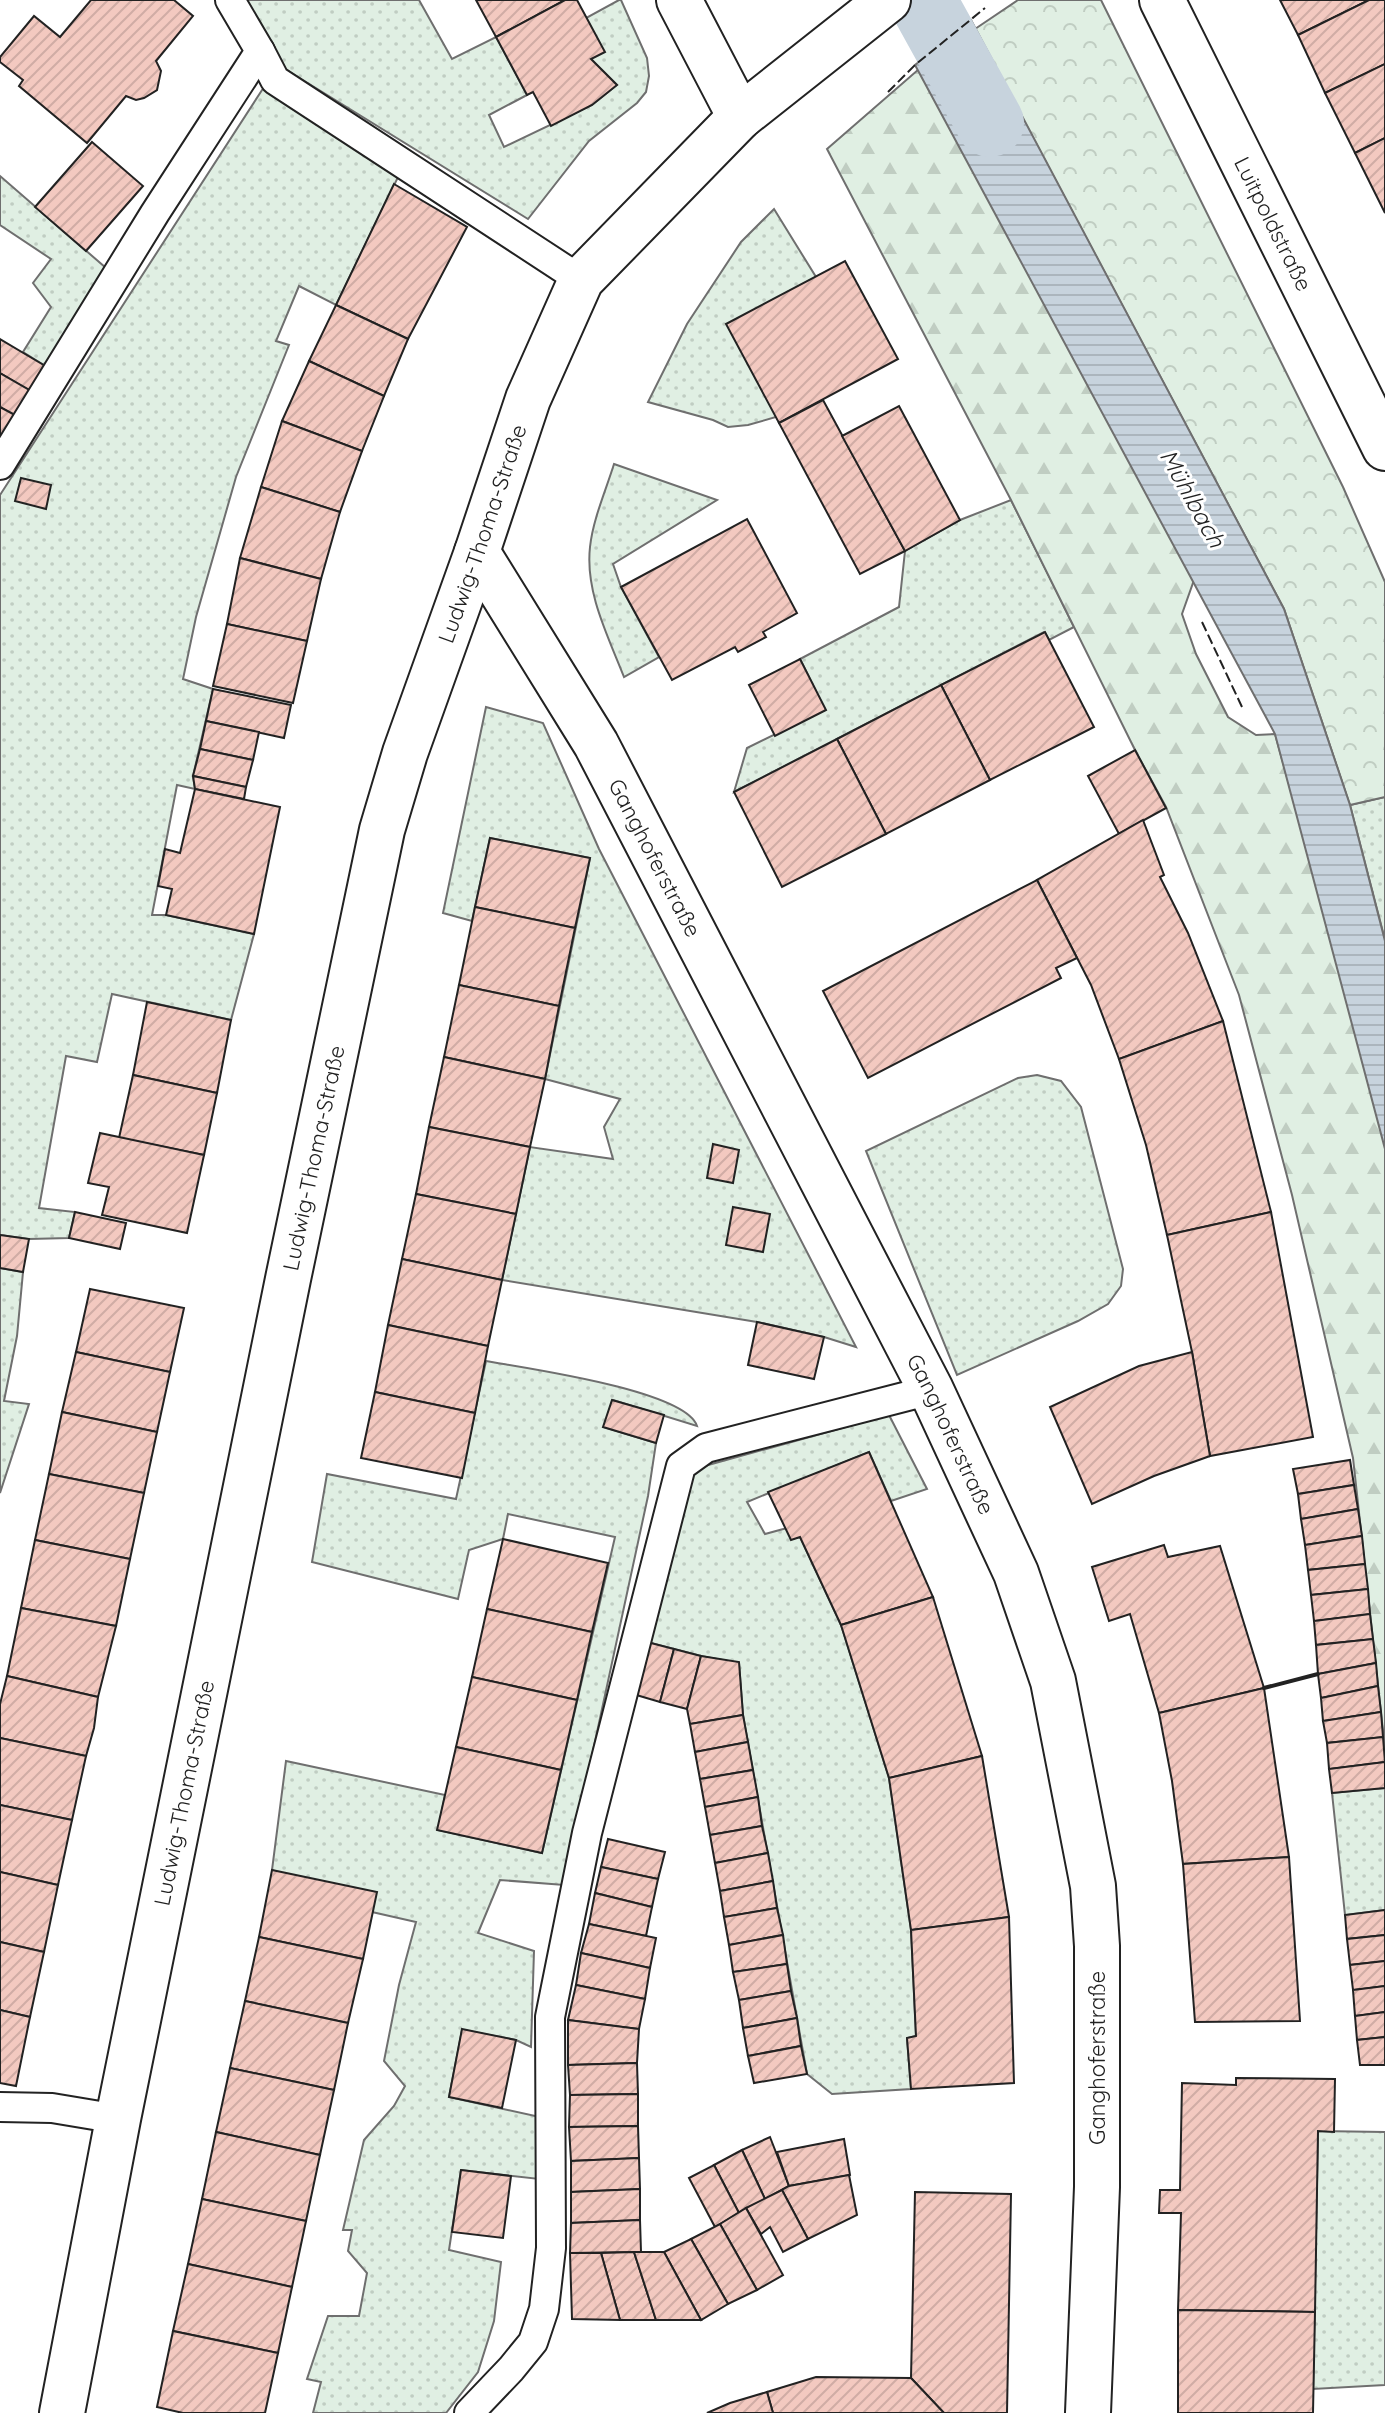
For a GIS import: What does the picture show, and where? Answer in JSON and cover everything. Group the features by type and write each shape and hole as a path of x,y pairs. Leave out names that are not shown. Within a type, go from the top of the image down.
{"street":[{"path":"679,0 740,117"},
{"name":"Luitpoldstraße","path":"1162,0 1385,448"},
{"name":"Ludwig-Thoma-Straße","path":"62,2413 118,2119 382,830 405,753 528,399 581,280 740,117 878,7"},
{"name":"Ganghoferstraße","path":"477,552 596,744 931,1390 1016,1573 1053,1681 1093,1886 1097,1946 1098,2161 1088,2413"}],"lane":[{"path":"230,0 275,80 581,280"},
{"path":"0,465 155,213 260,51"},
{"path":"469,2413 533,2342 544,2309 551,2248 550,2017 587,1833 681,1466 706,1448 931,1390"},
{"path":"0,2107 52,2108 118,2119"}],"green space":[{"path":"246,0 419,0 452,59 496,37 527,95 489,115 504,147 592,105 617,85 591,59 586,18 619,0 647,58 649,76 646,92 637,103 589,141 528,219 285,69"},
{"path":"1018,0 1101,0 1343,487 1385,582 1385,797 1350,805 1284,609 975,29"},
{"path":"919,69 1194,580 1182,614 1196,654 1228,717 1256,735 1275,734 1385,1129 1385,1749 1353,1458 1292,1195 1239,995 1166,807 1011,500 827,149"},
{"path":"264,87 401,171 336,305 299,286 276,341 289,345 236,477 196,617 183,679 213,689 193,776 195,789 177,785 152,915 166,915 254,934 231,1020 112,994 97,1062 66,1056 39,1208 75,1212 69,1238 29,1239 0,1235 0,495"},
{"path":"0,176 106,268 47,367 23,352 51,307 33,283 51,259 0,225"},
{"path":"774,209 816,277 776,417 728,427 648,402 687,324 741,242"},
{"path":"614,464 717,500 613,564 621,587 659,657 624,677 599,614 589,564 594,526"},
{"path":"1011,500 1074,627 1049,640 1044,632 734,792 747,748 825,710 800,659 899,607 905,551 960,520"},
{"path":"486,707 543,723 599,849 856,1347 757,1322 502,1280 530,1147 613,1159 604,1127 620,1099 545,1079 590,858 490,838 472,921 443,913"},
{"path":"1385,797 1385,940 1350,805"},
{"path":"1037,1075 1061,1081 1081,1107 1123,1269 1121,1286 1108,1304 1078,1321 957,1375 866,1151 1018,1078"},
{"path":"0,1268 23,1272 17,1336 4,1401 29,1404 0,1493"},
{"path":"486,1361 635,1391 686,1413 697,1426 613,1400 604,1427 656,1443 648,1496 564,1885 500,1880 478,1933 534,1951 531,2047 516,2040 462,2030 449,2097 540,2117 539,2179 461,2170 449,2250 501,2262 494,2321 478,2372 446,2413 313,2413 321,2382 307,2379 328,2316 359,2316 367,2273 348,2251 352,2230 343,2230 364,2140 394,2106 405,2086 384,2061 399,1985 416,1922 372,1912 272,1870 286,1761 445,1795 438,1830 542,1853 615,1537 508,1514 503,1539 469,1550 458,1599 312,1562 327,1474 456,1499"},
{"path":"889,1415 927,1489 891,1501 869,1452 747,1502 765,1534 787,1528 791,1539 800,1537 841,1625 889,1778 911,1930 916,2036 907,2038 911,2089 832,2094 807,2074 743,1715 739,1663 647,1642 685,1484 701,1467"},
{"path":"1385,1788 1385,1910 1345,1915 1332,1793"},
{"path":"1318,2131 1385,2132 1385,2385 1313,2389"}],"water":[{"path":"971,20 1284,609 1350,805 1385,941 1385,1149 1275,734 915,65"}],"building":[{"path":"91,0 174,0 193,16 156,61 161,71 157,90 136,100 126,96 87,143 19,86 23,80 0,62 0,57 34,16 60,37"},
{"path":"476,0 565,0 496,37"},
{"path":"565,0 577,0 605,52 591,59 617,85 592,105 551,126 533,92 527,95 496,37"},
{"path":"1280,0 1369,0 1298,35"},
{"path":"1369,0 1385,0 1385,64 1325,93 1298,35"},
{"path":"1385,64 1385,138 1355,153 1325,93"},
{"path":"1385,138 1385,213 1355,153"},
{"path":"92,142 143,186 86,251 35,207"},
{"path":"394,184 467,227 408,339 336,305"},
{"path":"845,261 898,359 779,423 726,324"},
{"path":"336,305 408,339 384,396 309,361"},
{"path":"0,339 47,367 33,393 0,373"},
{"path":"309,361 384,396 362,451 282,421"},
{"path":"0,373 31,391 17,417 0,407"},
{"path":"823,400 905,551 860,574 779,423"},
{"path":"899,406 960,520 905,551 842,436"},
{"path":"0,407 15,415 0,441"},
{"path":"282,421 362,451 340,512 261,487"},
{"path":"21,478 51,485 46,509 15,501"},
{"path":"261,487 340,512 321,579 240,558"},
{"path":"747,519 797,613 763,632 766,637 738,652 735,647 672,680 621,587"},
{"path":"240,558 321,579 307,641 227,624"},
{"path":"227,624 307,641 293,703 213,686"},
{"path":"1045,632 1094,727 990,780 941,685"},
{"path":"800,659 826,710 775,736 749,685"},
{"path":"941,685 990,780 886,834 837,739"},
{"path":"213,689 291,705 284,738 206,721"},
{"path":"206,721 259,732 253,760 200,749"},
{"path":"837,739 886,834 782,887 734,792"},
{"path":"200,749 253,760 246,787 193,776"},
{"path":"1135,750 1166,808 1119,834 1088,776"},
{"path":"193,776 246,787 244,799 195,789"},
{"path":"195,789 280,807 254,934 166,915 172,889 158,886 165,849 180,853"},
{"path":"1143,820 1164,875 1160,877 1188,933 1223,1021 1119,1059 1091,985 1037,880"},
{"path":"490,838 590,858 575,928 475,907"},
{"path":"1037,880 1077,958 1056,968 1061,978 868,1078 823,991"},
{"path":"475,907 575,928 559,1006 459,985"},
{"path":"459,985 559,1006 545,1079 444,1057"},
{"path":"147,1002 231,1020 217,1093 133,1075"},
{"path":"1223,1021 1271,1212 1167,1235 1146,1145 1119,1059"},
{"path":"444,1057 545,1079 530,1147 429,1127"},
{"path":"133,1075 217,1093 204,1155 119,1138"},
{"path":"429,1127 530,1147 516,1214 416,1194"},
{"path":"100,1133 204,1155 187,1233 102,1215 109,1187 88,1183"},
{"path":"713,1144 739,1150 733,1183 707,1178"},
{"path":"416,1194 516,1214 502,1280 402,1259"},
{"path":"733,1207 770,1214 763,1252 726,1245"},
{"path":"75,1212 126,1223 120,1249 69,1238"},
{"path":"1271,1212 1313,1437 1210,1456 1167,1235"},
{"path":"0,1235 29,1239 23,1272 0,1268"},
{"path":"402,1259 502,1280 488,1346 388,1325"},
{"path":"90,1289 184,1308 170,1372 76,1352"},
{"path":"757,1322 824,1337 814,1379 748,1365"},
{"path":"388,1325 488,1346 475,1413 375,1392"},
{"path":"76,1352 170,1372 157,1432 62,1412"},
{"path":"1192,1352 1210,1456 1154,1476 1092,1504 1050,1407 1139,1366"},
{"path":"375,1392 475,1413 462,1478 361,1458"},
{"path":"612,1400 664,1415 656,1443 603,1427"},
{"path":"62,1412 157,1432 144,1493 49,1474"},
{"path":"869,1452 933,1597 841,1625 800,1537 791,1540 768,1492"},
{"path":"1350,1460 1354,1485 1298,1494 1293,1469"},
{"path":"49,1474 144,1493 130,1559 35,1540"},
{"path":"1354,1485 1358,1509 1301,1519 1298,1494"},
{"path":"1358,1509 1362,1536 1305,1545 1301,1519"},
{"path":"1362,1536 1365,1564 1308,1570 1305,1545"},
{"path":"503,1539 608,1563 592,1632 487,1609"},
{"path":"35,1540 130,1559 116,1626 21,1608"},
{"path":"1164,1545 1168,1557 1220,1546 1264,1688 1159,1713 1130,1614 1109,1621 1092,1567"},
{"path":"1365,1564 1368,1589 1311,1595 1308,1570"},
{"path":"1368,1589 1370,1614 1314,1621 1311,1595"},
{"path":"933,1597 982,1756 889,1778 841,1625"},
{"path":"21,1608 116,1626 98,1697 7,1676"},
{"path":"487,1609 592,1632 577,1700 472,1677"},
{"path":"1370,1614 1373,1639 1316,1645 1314,1621"},
{"path":"1373,1639 1376,1663 1318,1674 1316,1645"},
{"path":"647,1642 674,1649 660,1702 633,1694"},
{"path":"674,1649 701,1656 687,1709 660,1702"},
{"path":"701,1656 739,1662 743,1715 690,1724 687,1709"},
{"path":"1376,1663 1378,1686 1321,1698 1318,1674"},
{"path":"7,1676 98,1697 86,1756 0,1738 0,1704"},
{"path":"472,1677 577,1700 561,1770 456,1747"},
{"path":"1378,1686 1381,1712 1323,1721 1321,1698"},
{"path":"1264,1688 1289,1857 1183,1864 1159,1713"},
{"path":"1381,1712 1383,1737 1327,1743 1323,1721"},
{"path":"743,1715 748,1742 695,1752 690,1724"},
{"path":"1383,1737 1385,1762 1329,1769 1327,1743"},
{"path":"0,1738 86,1756 72,1820 0,1805"},
{"path":"748,1742 753,1770 700,1779 695,1752"},
{"path":"456,1747 561,1770 542,1853 437,1830"},
{"path":"982,1756 1009,1917 911,1930 889,1778"},
{"path":"1385,1762 1385,1788 1332,1793 1329,1769"},
{"path":"753,1770 758,1797 705,1807 700,1779"},
{"path":"758,1797 762,1826 710,1835 705,1807"},
{"path":"0,1805 72,1820 58,1885 0,1872"},
{"path":"762,1826 768,1853 715,1863 710,1835"},
{"path":"608,1839 665,1852 658,1879 601,1867"},
{"path":"768,1853 773,1881 720,1891 715,1863"},
{"path":"1289,1857 1300,2021 1195,2022 1183,1864"},
{"path":"601,1867 658,1879 652,1907 595,1893"},
{"path":"272,1870 377,1892 363,1959 259,1937"},
{"path":"0,1872 58,1885 44,1952 0,1942"},
{"path":"773,1881 777,1908 724,1917 720,1891"},
{"path":"595,1893 652,1907 646,1936 589,1924"},
{"path":"777,1908 783,1935 729,1945 724,1917"},
{"path":"1385,1910 1385,1935 1347,1939 1345,1915"},
{"path":"1009,1917 1014,2083 911,2089 907,2038 916,2036 911,1930"},
{"path":"589,1924 656,1938 650,1968 581,1953"},
{"path":"783,1935 787,1964 733,1972 729,1945"},
{"path":"1385,1935 1385,1961 1350,1965 1347,1939"},
{"path":"259,1937 363,1959 348,2023 245,2001"},
{"path":"0,1942 44,1952 30,2017 0,2010"},
{"path":"581,1953 650,1968 645,1999 576,1985"},
{"path":"1385,1961 1385,1986 1353,1990 1350,1965"},
{"path":"787,1964 791,1991 739,2000 733,1972"},
{"path":"576,1985 645,1999 639,2029 568,2020"},
{"path":"1385,1986 1385,2012 1355,2016 1353,1990"},
{"path":"791,1991 797,2018 743,2028 739,2000"},
{"path":"245,2001 348,2023 334,2090 230,2068"},
{"path":"0,2010 30,2017 16,2086 0,2083"},
{"path":"1385,2012 1385,2037 1357,2040 1355,2016"},
{"path":"797,2018 801,2046 748,2056 743,2028"},
{"path":"568,2020 639,2029 637,2063 568,2065"},
{"path":"462,2029 516,2040 502,2108 449,2097"},
{"path":"1385,2037 1385,2065 1360,2065 1357,2040"},
{"path":"801,2046 807,2074 754,2083 748,2056"},
{"path":"637,2063 638,2094 570,2095 568,2065"},
{"path":"230,2068 334,2090 320,2155 216,2132"},
{"path":"1236,2078 1335,2079 1334,2132 1318,2131 1315,2312 1178,2310 1181,2213 1159,2213 1160,2190 1180,2190 1182,2083 1236,2085"},
{"path":"638,2094 638,2126 569,2127 570,2095"},
{"path":"638,2126 639,2158 571,2161 569,2127"},
{"path":"216,2132 320,2155 306,2221 202,2199"},
{"path":"770,2137 789,2186 765,2199 742,2150"},
{"path":"844,2139 850,2175 789,2186 777,2152"},
{"path":"742,2150 765,2199 739,2213 714,2165"},
{"path":"639,2158 640,2189 571,2192 571,2161"},
{"path":"714,2165 739,2213 715,2227 689,2178"},
{"path":"461,2170 511,2176 503,2238 452,2232"},
{"path":"849,2175 857,2215 808,2239 782,2190"},
{"path":"640,2189 640,2220 571,2223 571,2192"},
{"path":"782,2190 808,2239 783,2252 770,2227 761,2234 746,2208"},
{"path":"915,2192 1011,2194 1007,2413 944,2413 911,2378"},
{"path":"202,2199 306,2221 292,2287 188,2264"},
{"path":"746,2208 783,2275 757,2290 720,2224"},
{"path":"640,2220 641,2252 570,2253 571,2223"},
{"path":"720,2224 757,2290 728,2304 691,2239"},
{"path":"691,2239 728,2304 701,2320 664,2252"},
{"path":"634,2252 656,2320 620,2320 601,2253"},
{"path":"634,2252 664,2252 701,2320 656,2320"},
{"path":"570,2253 601,2253 620,2320 572,2319"},
{"path":"188,2264 292,2287 278,2353 173,2331"},
{"path":"1178,2310 1315,2312 1313,2413 1178,2413"},
{"path":"173,2331 278,2353 265,2413 183,2413 157,2407"},
{"path":"816,2377 911,2378 944,2413 773,2413 767,2392"},
{"path":"767,2392 773,2413 707,2413 730,2403"}],"waterway":[{"name":"Mühlbach","path":"922,0 990,123"}],"fence":[{"path":"888,92 915,65 985,8"},
{"path":"1202,622 1242,707"}],"wall":[{"path":"1264,1688 1318,1674"}]}
